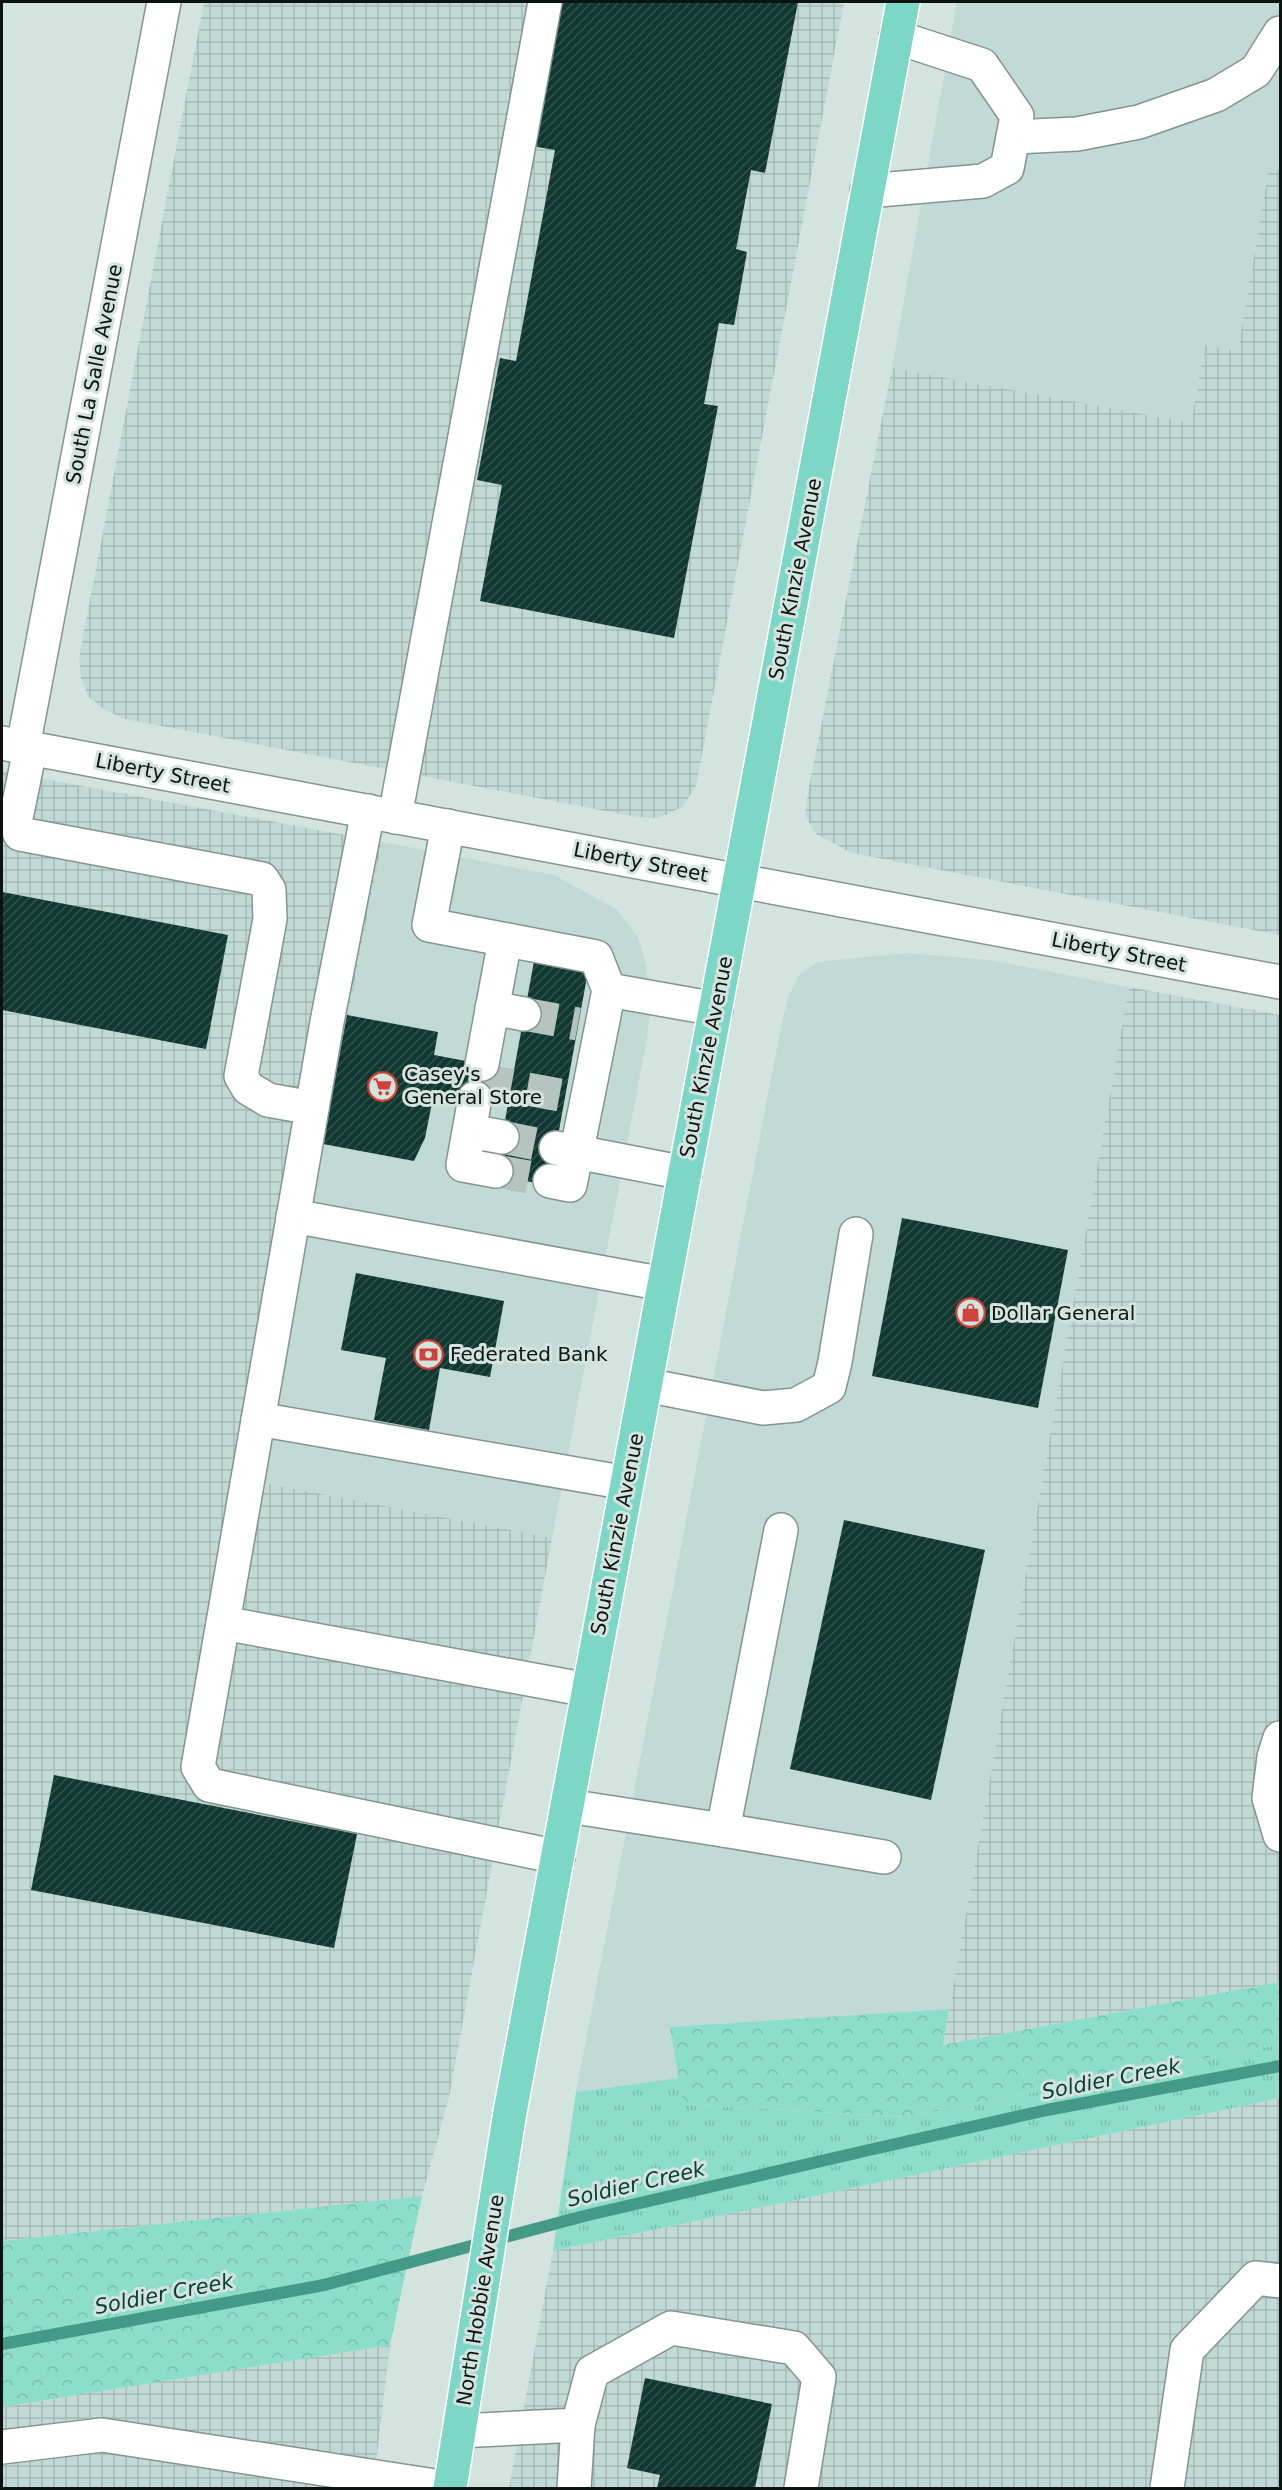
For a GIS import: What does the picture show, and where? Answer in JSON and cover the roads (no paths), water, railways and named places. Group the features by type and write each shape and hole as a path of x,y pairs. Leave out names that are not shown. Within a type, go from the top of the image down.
{"main road":[{"name":"South Kinzie Avenue","path":"510,2112 903,2"},
{"name":"North Hobbie Avenue","path":"449,2488 510,2112"}],"street":[{"name":"South La Salle Avenue","path":"164,2 18,746 15,823 20,834 262,879 269,890 270,919 241,1076 248,1088 268,1100 312,1108"},
{"path":"545,2 382,814 312,1108 198,1767 209,1785 558,1857"},
{"path":"1013,137 1077,134 1139,122 1216,94 1256,71 1281,33"},
{"path":"867,191 983,181 1007,168 1017,116 982,65 896,37"},
{"name":"Liberty Street","path":"18,746 1281,982"},
{"path":"448,826 429,925 596,957 609,990 589,1027 566,1149 570,1185 550,1181"},
{"path":"482,1064 505,940"},
{"path":"609,990 716,1009"},
{"path":"492,1008 524,1014"},
{"path":"476,1098 463,1165 496,1171"},
{"path":"470,1131 502,1137"},
{"path":"566,1149 685,1173"},
{"path":"293,1216 664,1284"},
{"path":"646,1385 763,1408 796,1405 828,1388 835,1362 856,1234"},
{"path":"258,1419 627,1483"},
{"path":"723,1830 782,1530"},
{"path":"223,1623 588,1690"},
{"path":"1281,1738 1275,1757 1269,1798 1281,1835"},
{"path":"568,1806 884,1857"},
{"path":"1167,2488 1187,2349 1256,2278 1281,2281"},
{"path":"574,2488 578,2425 592,2372 670,2328 794,2348 819,2377 801,2488"},
{"path":"459,2432 578,2425"},
{"path":"2,2447 102,2435 449,2488"}],"waterway":[{"name":"Soldier Creek","path":"2,2344 324,2285 588,2215 869,2150 1047,2110 1280,2066"}],"tunnel":[{"path":"524,1014 578,1024"},
{"path":"479,1080 565,1096"},
{"path":"502,1137 556,1148"},
{"path":"496,1171 550,1181"}],"place":[{"name":"Casey's General Store","path":"383,1086"},
{"name":"Dollar General","path":"970,1313"},
{"name":"Federated Bank","path":"429,1354"}]}
